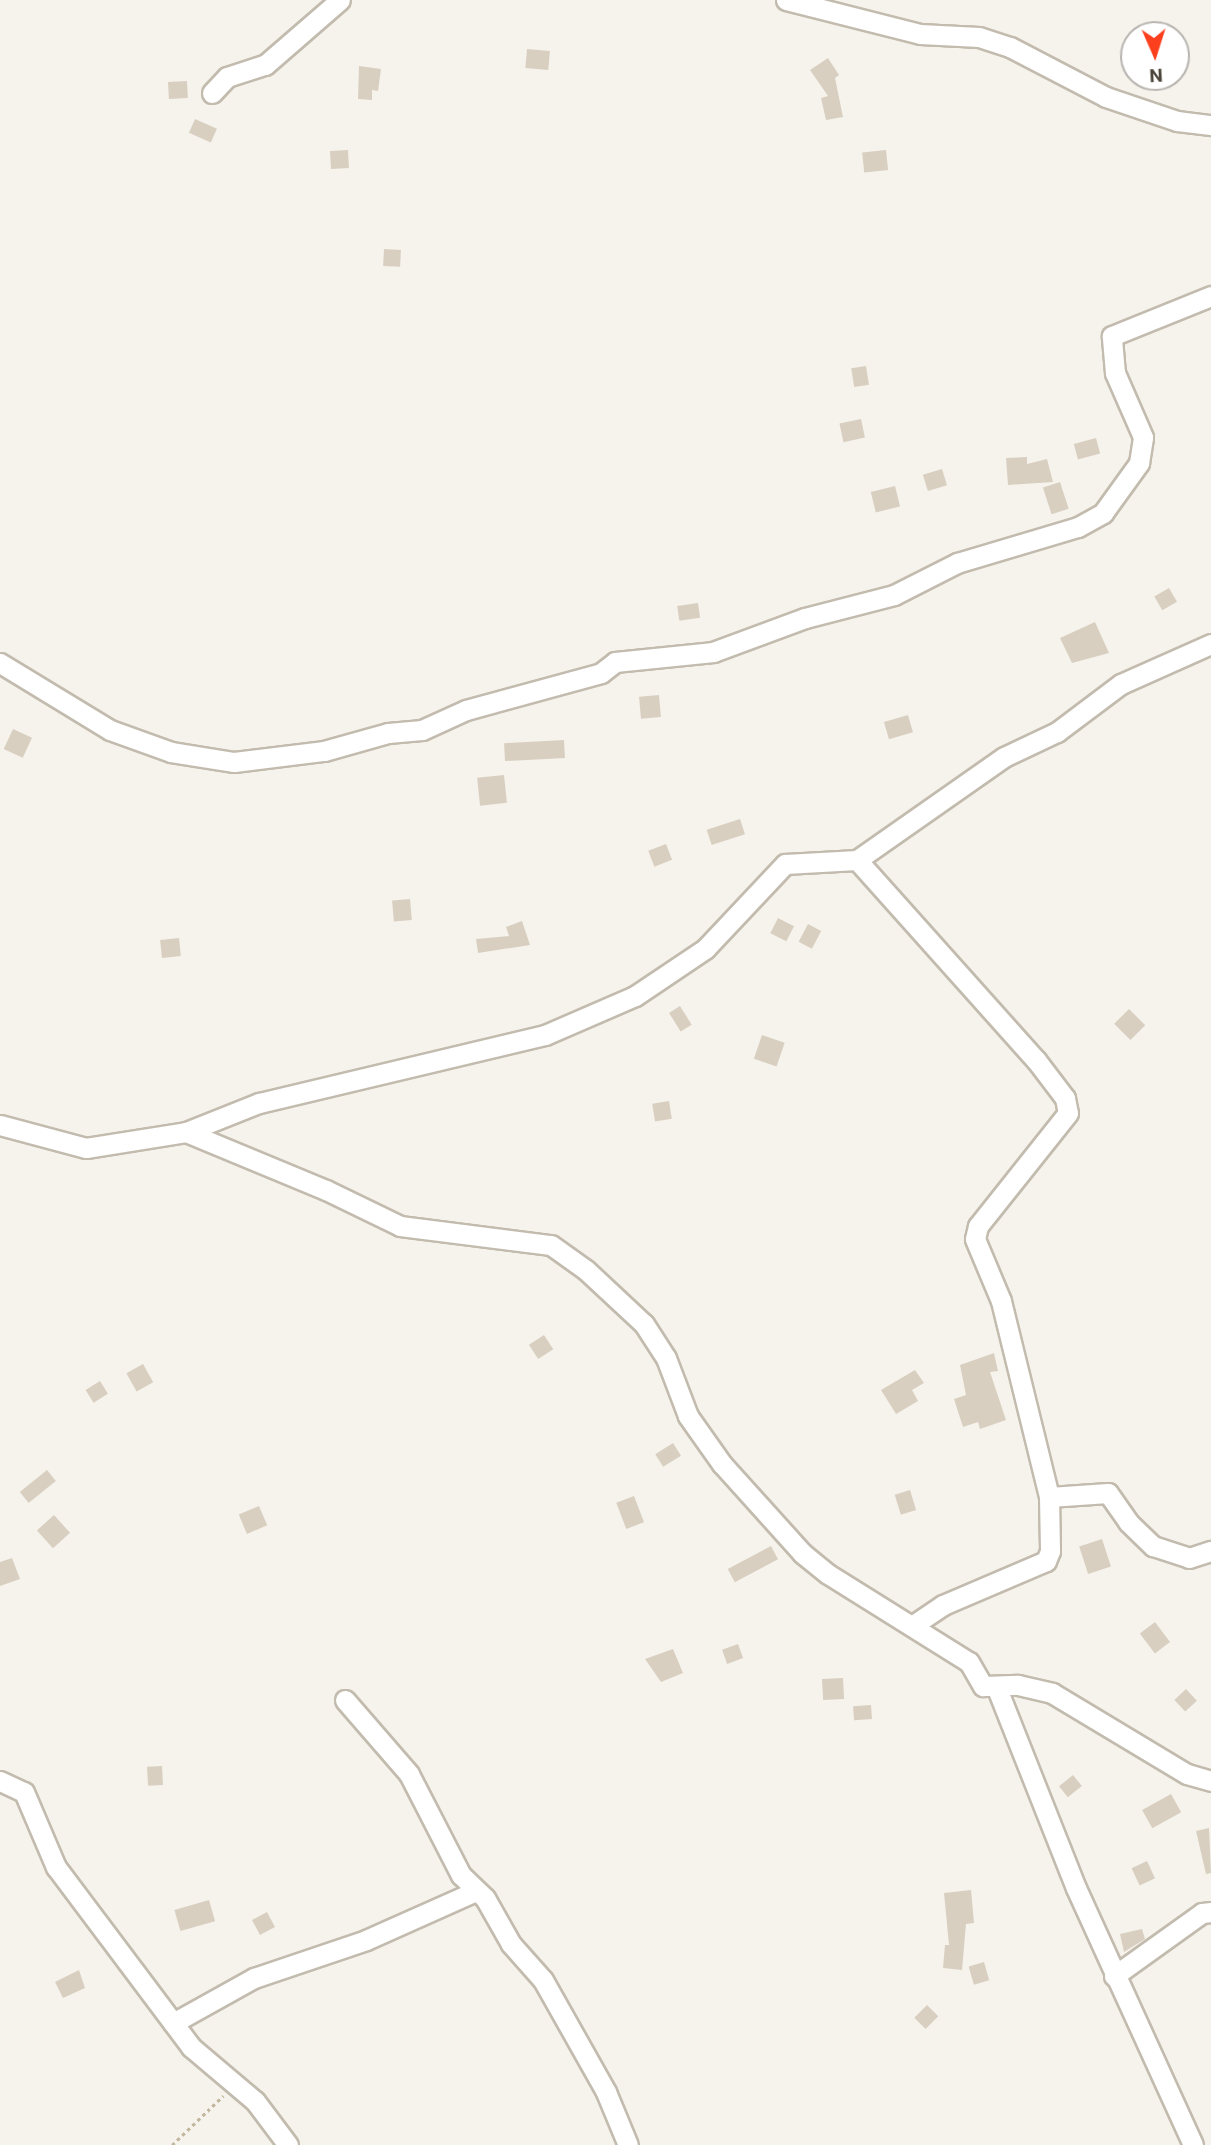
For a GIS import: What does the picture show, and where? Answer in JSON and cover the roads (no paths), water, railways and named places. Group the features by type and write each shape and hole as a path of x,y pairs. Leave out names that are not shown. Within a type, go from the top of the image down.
{"street":[{"path":"212,93 228,77 265,65 340,0"},
{"path":"786,0 835,5 919,34 979,37 1010,47 1106,97 1177,121 1211,125"},
{"path":"0,663 110,730 171,752 234,762 324,751 388,733 422,730 466,710 601,673 614,662 713,652 805,618 894,594 957,563 1078,527 1103,513 1139,463 1143,437 1115,373 1112,337 1211,296"},
{"path":"0,1125 86,1148 186,1132 259,1103 545,1035 635,996 705,949 785,864 857,860 1004,757 1057,732 1121,684 1211,644"},
{"path":"857,860 1036,1060 1065,1098 1068,1112 1059,1129 978,1226 975,1239 979,1256 1001,1301 1049,1497 1050,1551 1045,1561 943,1605 913,1625"},
{"path":"186,1132 326,1189 400,1226 551,1245 586,1270 645,1324 666,1358 688,1416 722,1464 802,1553 828,1574 969,1661 983,1686"},
{"path":"1049,1497 1108,1493 1128,1522 1153,1546 1189,1558 1211,1550"},
{"path":"983,1686 1017,1685 1052,1693 1187,1774 1211,1781"},
{"path":"983,1686 996,1686 1114,1976 1193,2145"},
{"path":"345,1699 409,1774 461,1875 491,1906 511,1944 543,1980 606,2092 628,2145"},
{"path":"0,1781 24,1792 56,1867 191,2047 274,2121 288,2145"},
{"path":"173,2023 254,1978 366,1940 476,1891"},
{"path":"1114,1976 1202,1913 1211,1912"}]}
